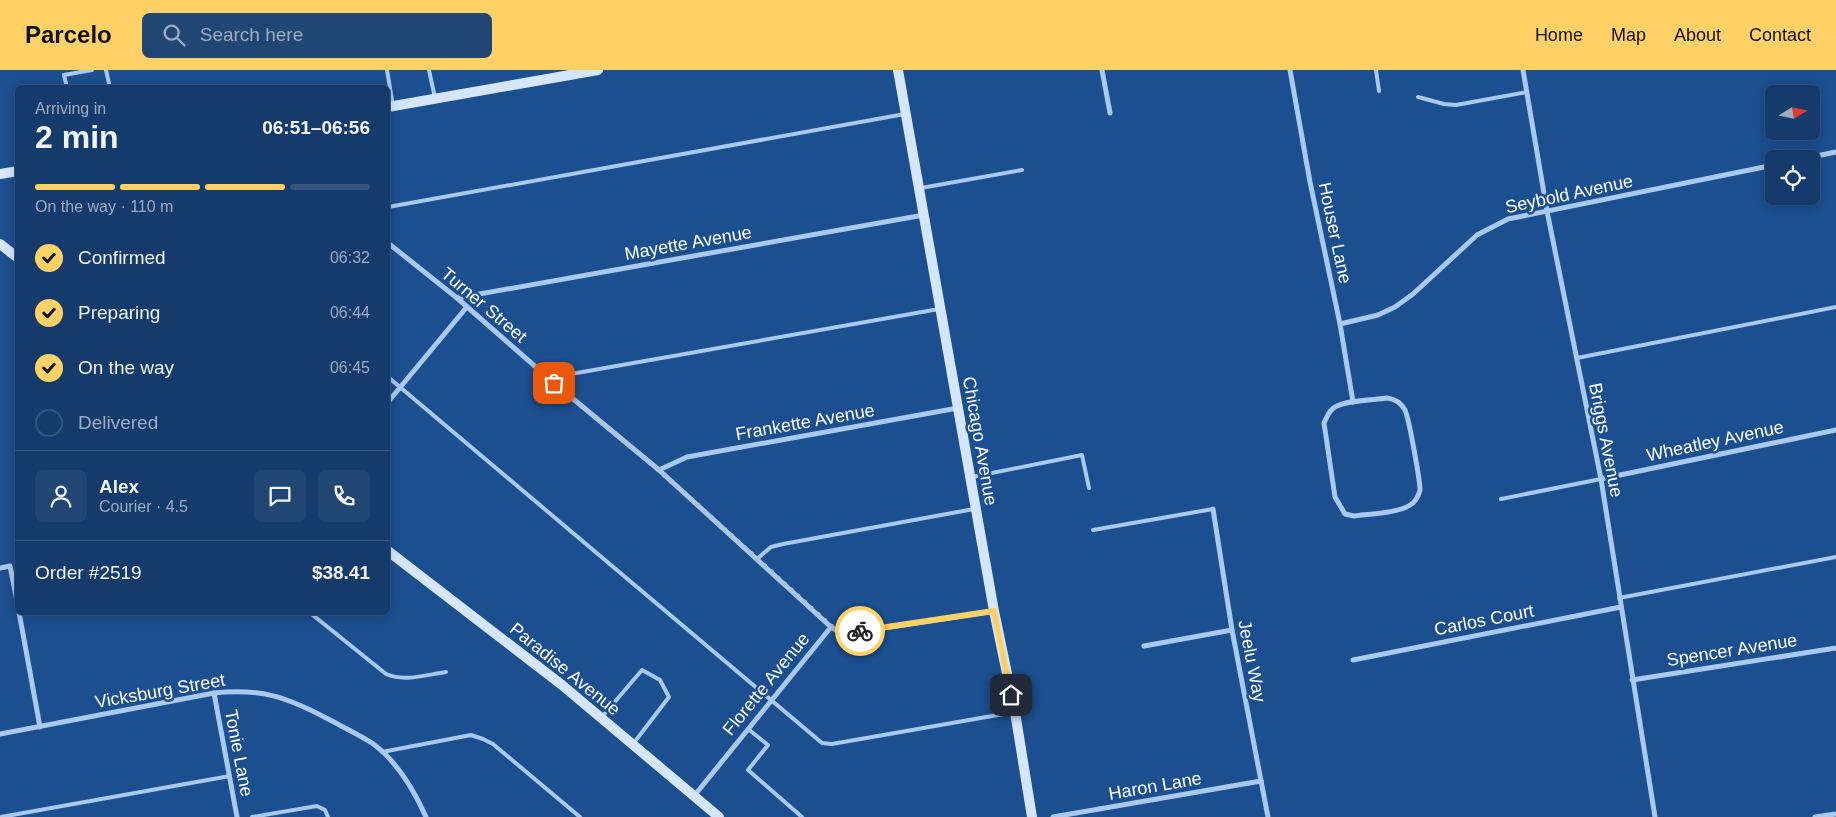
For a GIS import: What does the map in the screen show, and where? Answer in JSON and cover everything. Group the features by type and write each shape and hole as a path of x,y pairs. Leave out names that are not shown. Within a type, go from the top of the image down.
{"street":[{"path":"390,106 572,72 598,70"},
{"name":"Chicago Avenue","path":"898,70 994,611 1015,712 1032,817"},
{"path":"1102,70 1110,112"},
{"name":"Houser Lane","path":"1290,70 1310,182 1340,324 1353,402"},
{"name":"Briggs Avenue","path":"1524,70 1547,211 1600,479 1655,817"},
{"path":"1820,155 1836,152"},
{"name":"Seybold Avenue","path":"1340,324 1378,315 1395,307 1413,294 1476,235 1508,219 1529,213 1765,167"},
{"path":"0,174 15,172"},
{"name":"Mayette Avenue","path":"457,298 924,215"},
{"path":"0,244 15,256"},
{"name":"Turner Street","path":"390,245 457,298 466,308 554,383 659,470 831,626"},
{"path":"390,400 466,308"},
{"path":"1387,398 1395,399 1406,412 1420,490 1414,502 1405,508 1354,516 1345,514 1334,498 1324,424 1328,414 1334,407 1353,402 1387,398"},
{"name":"Frankette Avenue","path":"659,470 687,457 958,408"},
{"name":"Wheatley Avenue","path":"1600,479 1836,430"},
{"name":"Jeelu Way","path":"1212,509 1232,630 1268,817"},
{"name":"Paradise Avenue","path":"390,553 562,685 719,817"},
{"path":"0,568 10,566 15,591"},
{"name":"Carlos Court","path":"1353,660 1620,607"},
{"name":"Florette Avenue","path":"694,796 831,626 841,633 857,632 994,611"},
{"path":"20,615 40,727"},
{"path":"1144,646 1232,630"},
{"name":"Spencer Avenue","path":"1632,680 1836,648"},
{"name":"Vicksburg Street","path":"0,734 214,693 234,691 258,692 278,696 300,704 373,744 406,780 426,817"},
{"name":"Tonie Lane","path":"214,693 237,817"},
{"name":"Haron Lane","path":"1053,817 1261,781"},
{"path":"1815,817 1836,814"}],"lane":[{"path":"66,85 64,75 92,70"},
{"path":"106,70 109,85"},
{"path":"387,70 388,85"},
{"path":"430,70 435,98"},
{"path":"1376,70 1379,91"},
{"path":"1418,97 1456,105 1527,92"},
{"path":"390,207 906,114"},
{"path":"919,188 1022,170"},
{"path":"1577,358 1836,307"},
{"path":"554,383 571,374 940,308"},
{"path":"390,379 822,743 832,744 1015,712"},
{"path":"970,477 1082,455 1089,488"},
{"path":"1501,499 1600,479"},
{"path":"757,559 771,547 783,544 976,508"},
{"path":"1093,530 1212,509"},
{"path":"1619,598 1836,557"},
{"path":"312,615 386,674 396,678 408,678 446,672"},
{"path":"601,718 642,670 660,680 669,698 633,744"},
{"path":"748,729 768,745 748,770 802,817"},
{"path":"382,752 471,736 483,739 493,744 580,817"},
{"path":"1,817 230,776"},
{"path":"252,817 317,806 325,810 328,817"}],"way so far":[{"path":"554,383 659,470 831,626 841,633 860,631"}],"route":[{"path":"860,631 994,611 1011,695"}]}
